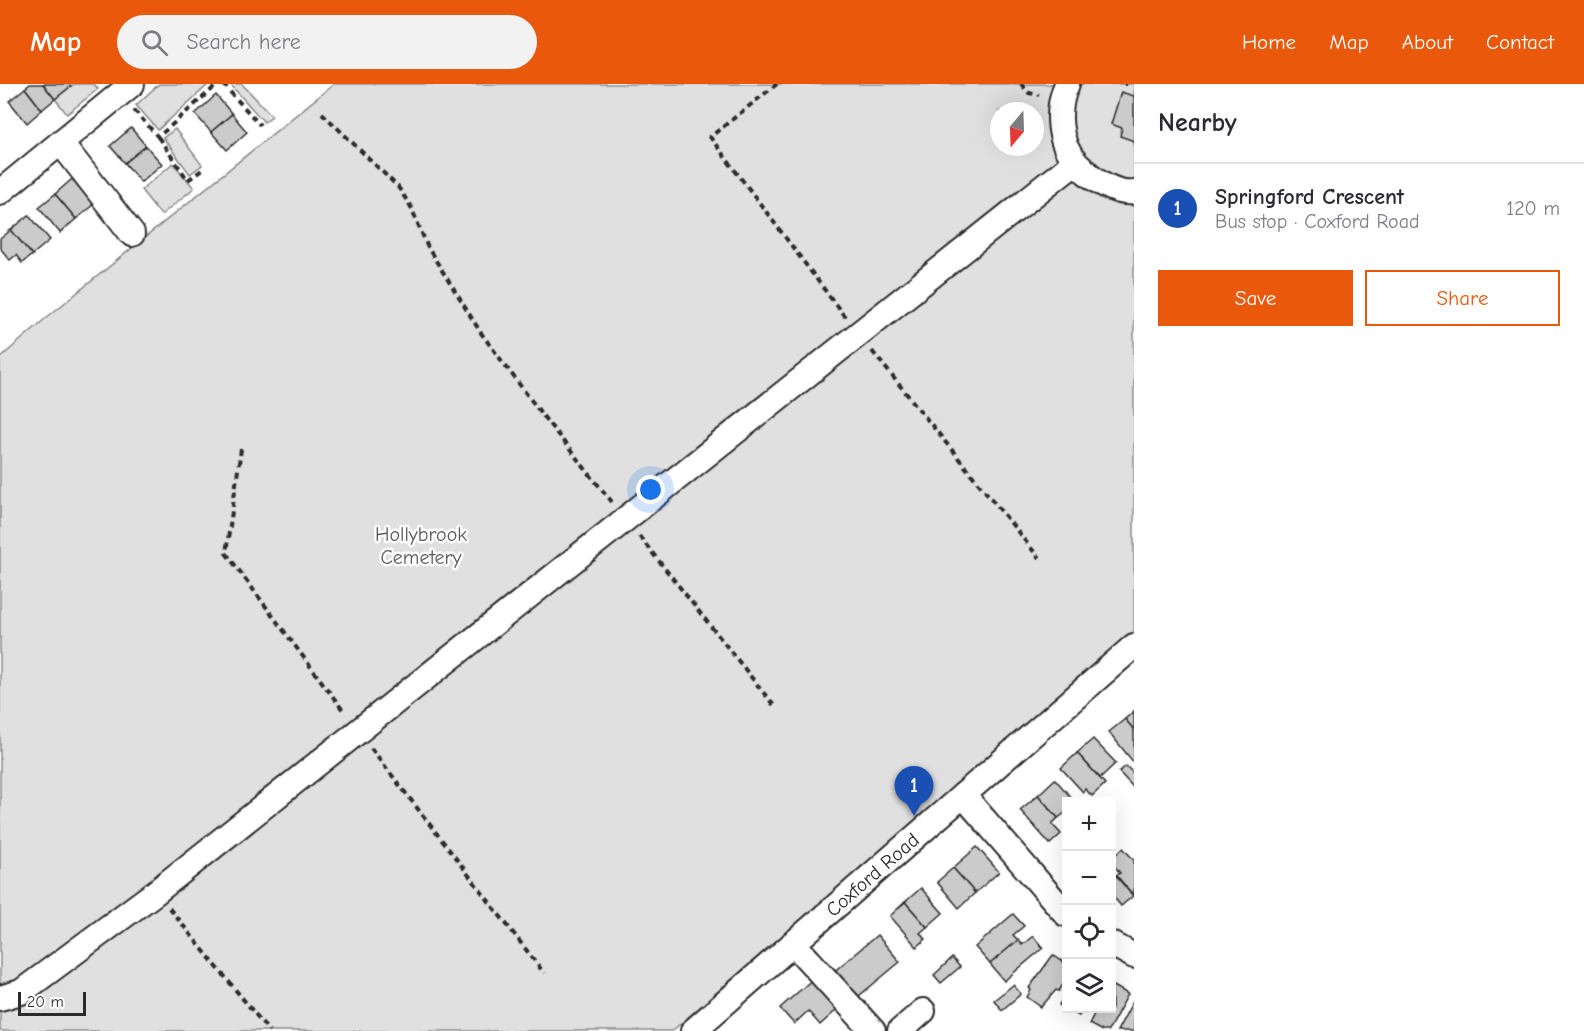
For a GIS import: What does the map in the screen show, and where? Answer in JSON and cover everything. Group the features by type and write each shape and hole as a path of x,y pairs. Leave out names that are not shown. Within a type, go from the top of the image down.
{"street":[{"path":"1067,84 1061,96 1059,111 1063,138 1075,162 1103,185 1134,192"},
{"path":"0,192 126,89"},
{"path":"61,143 132,234"},
{"path":"0,998 21,992 156,892 1075,162"},
{"name":"Coxford Road","path":"693,1031 1134,646"},
{"path":"963,795 1062,909"},
{"path":"793,943 873,1031"},
{"path":"1116,946 1134,956"},
{"path":"900,1031 923,1011"}],"path":[{"path":"158,137 220,84 260,125"},
{"path":"777,84 710,137 858,334 1039,558"},
{"path":"126,89 188,180 205,168"},
{"path":"322,113 398,187 411,207 428,248 481,333 546,420 775,706"},
{"path":"242,449 226,553 359,732 544,973"},
{"path":"156,892 269,1031"}],"green space":[{"path":"74,84 94,84 98,89 67,114 55,99"},
{"path":"159,84 209,84 158,130 136,105"},
{"path":"230,84 242,84 272,116 264,122"},
{"name":"Hollybrook Cemetery","path":"334,84 1134,84 1134,632 672,1031 0,1031 0,358"},
{"path":"175,129 202,165 190,174 163,138"},
{"path":"173,163 194,188 161,215 141,190"}],"building":[{"path":"30,84 43,84 55,99 42,110 25,88"},
{"path":"43,84 69,84 71,86 55,99"},
{"path":"25,88 42,110 27,123 9,101"},
{"path":"1121,92 1134,96 1134,141 1120,136 1122,128 1111,124"},
{"path":"216,95 232,114 211,132 195,114"},
{"path":"232,114 247,132 227,150 211,132"},
{"path":"131,128 146,146 125,163 110,146"},
{"path":"146,146 162,164 141,182 125,163"},
{"path":"72,179 94,204 76,219 55,194"},
{"path":"55,194 76,219 60,233 39,207"},
{"path":"29,215 50,240 32,255 11,230"},
{"path":"11,230 32,255 22,263 16,255 10,260 0,248 0,239"},
{"path":"1134,711 1134,730 1125,719"},
{"path":"1125,719 1134,730 1134,763 1109,732"},
{"path":"1093,739 1116,763 1100,778 1077,753"},
{"path":"1077,753 1105,784 1092,796 1085,789 1083,792 1061,768"},
{"path":"1126,766 1134,774 1134,788 1119,772"},
{"path":"1055,779 1071,797 1062,797 1062,815 1058,818 1038,795"},
{"path":"1038,795 1058,818 1052,824 1061,834 1050,844 1020,810"},
{"path":"977,847 999,872 975,893 953,868"},
{"path":"1123,848 1134,860 1134,896 1116,875 1120,873 1116,868 1116,854"},
{"path":"953,868 975,893 959,908 937,882"},
{"path":"1116,876 1133,896 1121,906 1116,900"},
{"path":"921,888 943,913 927,927 905,902"},
{"path":"905,902 927,927 920,933 926,939 917,947 890,916"},
{"path":"1013,914 1024,926 1013,935 1018,940 990,964 975,947"},
{"path":"877,935 900,962 854,1000 831,974"},
{"path":"1033,936 1043,948 1004,981 990,964 1018,940 1022,945"},
{"path":"1053,955 1062,961 1062,986 1041,1007 1027,997 1031,990 1029,988"},
{"path":"952,958 960,967 941,983 934,975"},
{"path":"815,977 841,1006 820,1025 808,1011 794,1024 780,1008"},
{"path":"1013,985 1021,994 1002,1010 994,1000"},
{"path":"1116,987 1128,994 1108,1031 1102,1031 1089,1024 1094,1013 1116,1013"},
{"path":"1134,999 1134,1031 1117,1031"}],"place":[{"name":"Springford Crescent","path":"914,816"}]}
